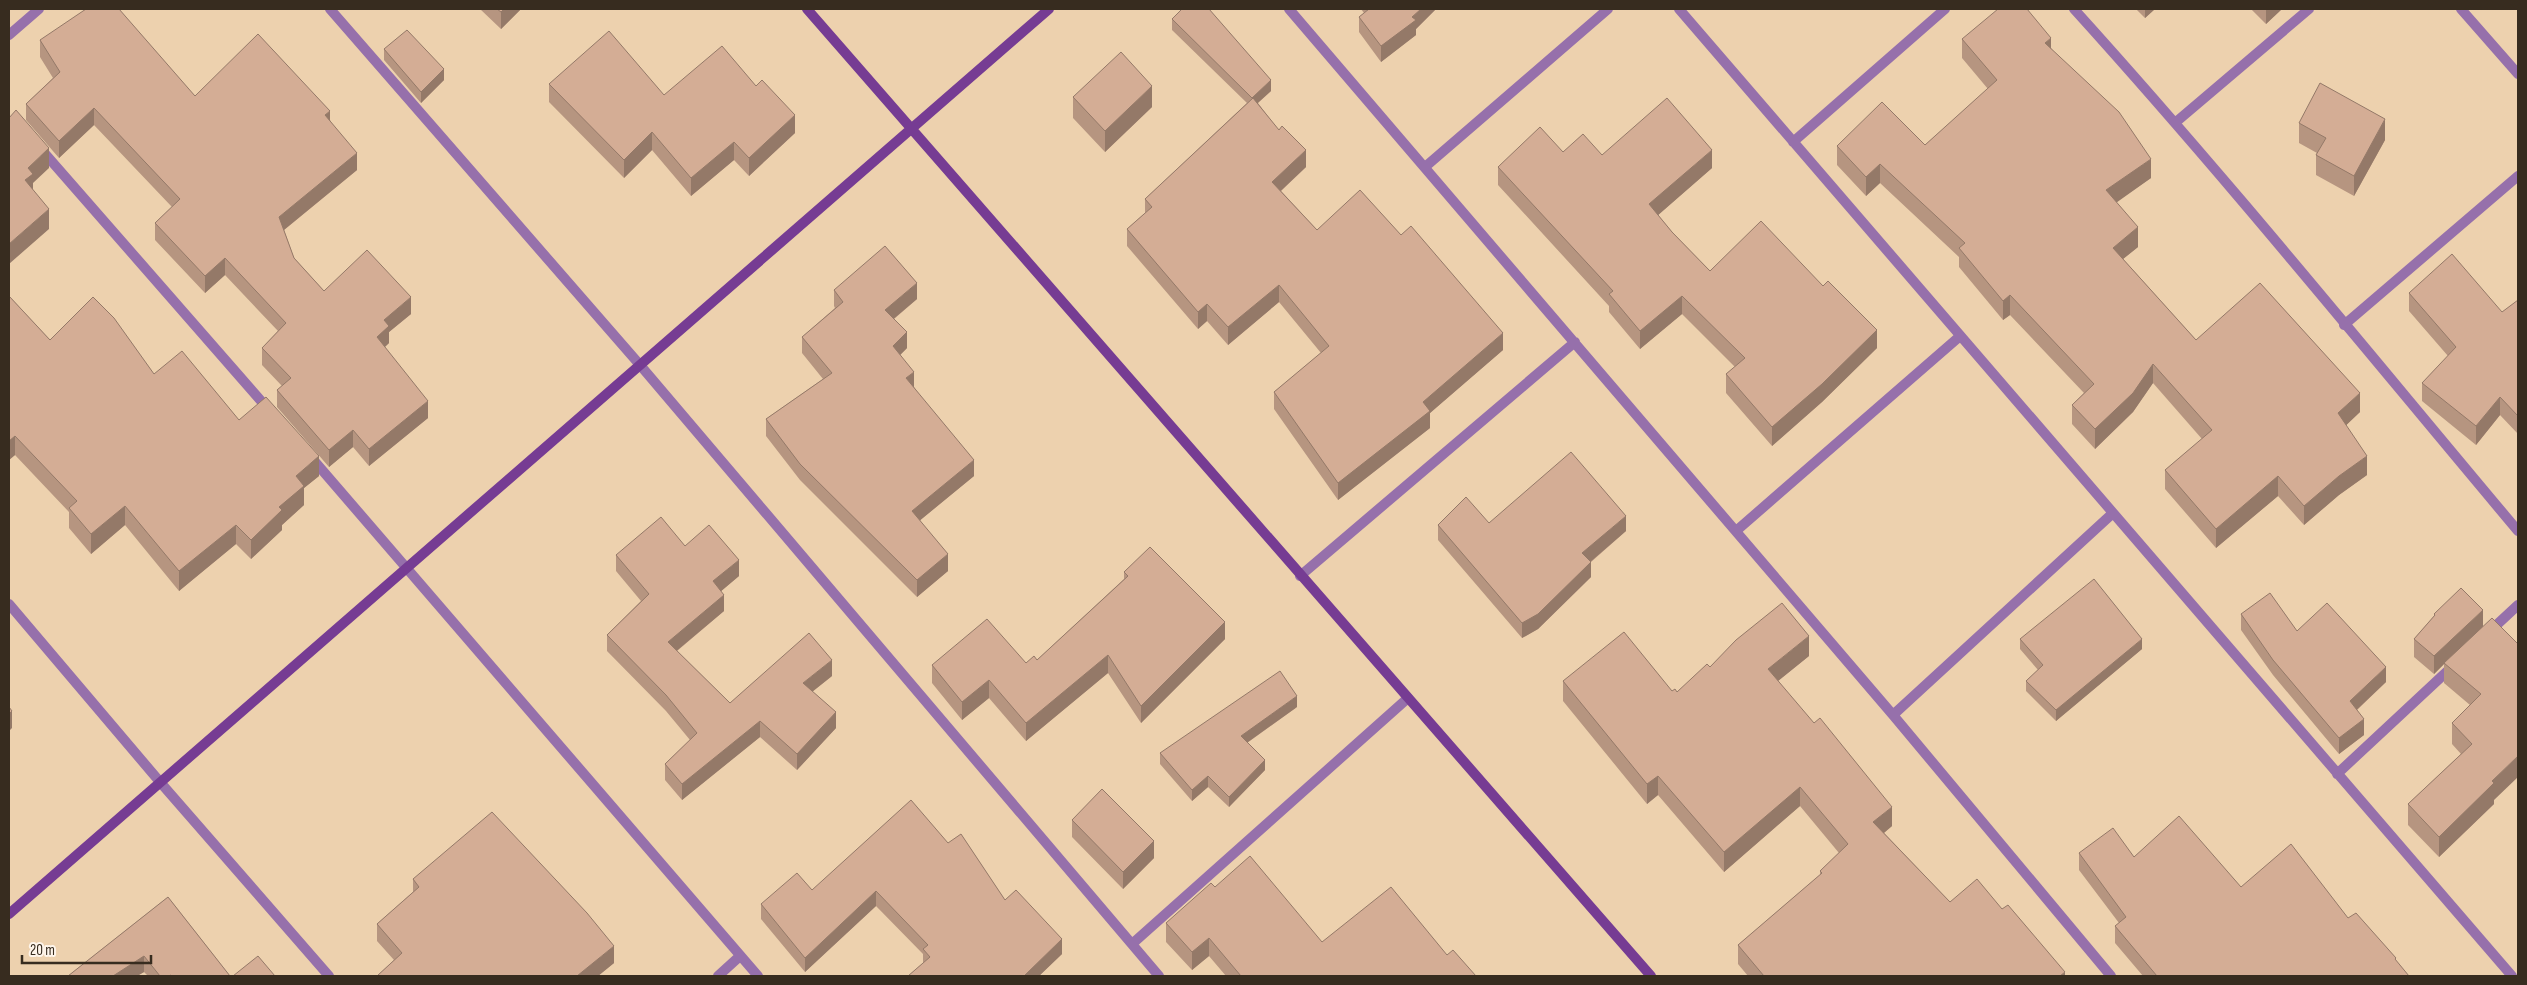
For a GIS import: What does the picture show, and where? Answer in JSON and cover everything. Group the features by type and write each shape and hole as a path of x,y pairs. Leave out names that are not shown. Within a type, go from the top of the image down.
{"street":[{"path":"9,35 39,9"},
{"path":"330,9 640,365 1159,976"},
{"path":"807,9 1650,976"},
{"path":"9,914 1049,9"},
{"path":"1289,9 1893,715 2111,976"},
{"path":"1425,167 1608,9"},
{"path":"1679,9 2512,976"},
{"path":"1793,142 1945,9"},
{"path":"2074,9 2176,122 2518,531"},
{"path":"2176,122 2309,9"},
{"path":"2461,9 2518,74"},
{"path":"35,141 276,418"},
{"path":"2344,325 2518,176"},
{"path":"1736,532 1959,336"},
{"path":"1300,576 1575,342"},
{"path":"302,448 407,567 758,976"},
{"path":"1893,715 2113,513"},
{"path":"9,604 160,782 329,976"},
{"path":"2482,639 2518,605"},
{"path":"2337,774 2460,659"},
{"path":"1132,944 1408,698"},
{"path":"718,976 740,956"}],"building":[{"path":"86,9 119,9 195,96 258,34 330,111 325,115 357,153 279,217 294,258 324,291 367,250 411,297 384,320 389,326 377,337 428,401 369,449 353,430 329,450 277,390 291,378 262,348 286,323 225,258 205,276 155,223 180,199 94,108 59,141 26,104 60,72 40,40"},
{"path":"1182,9 1209,9 1271,80 1252,98 1172,19"},
{"path":"1369,9 1421,9 1412,17 1416,20 1381,46 1359,17"},
{"path":"1998,9 2027,9 2051,38 2045,43 2119,112 2151,159 2106,190 2138,227 2113,248 2196,340 2260,283 2360,393 2338,413 2367,456 2339,476 2304,506 2278,476 2216,529 2165,470 2212,430 2153,364 2133,393 2095,429 2072,405 2094,384 2010,295 2003,301 1959,248 1965,243 1880,164 1866,177 1837,146 1882,102 1925,145 1997,80 1962,39"},
{"path":"407,30 444,69 421,92 384,49"},
{"path":"609,31 664,95 722,46 756,86 762,80 795,115 749,158 734,142 691,178 652,132 624,160 549,84"},
{"path":"1121,52 1152,86 1105,131 1073,97"},
{"path":"2320,83 2385,119 2354,176 2316,155 2326,138 2299,123"},
{"path":"1253,98 1279,130 1282,126 1306,150 1272,182 1317,230 1360,190 1401,235 1411,226 1503,333 1423,402 1430,411 1338,483 1274,392 1329,346 1279,285 1228,327 1207,304 1198,312 1127,229 1152,207 1145,199"},
{"path":"1667,98 1712,150 1649,204 1672,232 1710,271 1761,221 1823,286 1828,281 1877,330 1822,384 1772,427 1726,374 1745,358 1682,296 1640,331 1609,294 1613,291 1498,167 1540,127 1563,152 1583,134 1602,155"},
{"path":"16,110 49,148 28,168 33,174 25,180 49,209 9,244 9,118"},
{"path":"885,246 917,283 885,310 907,332 893,346 914,372 906,378 974,460 912,511 948,554 917,580 800,464 766,419 832,373 802,337 843,302 834,290"},
{"path":"2452,254 2502,312 2518,300 2518,416 2500,397 2476,426 2422,383 2456,347 2409,293"},
{"path":"9,296 50,340 93,297 114,318 154,374 182,351 239,420 266,397 319,456 296,476 304,486 279,507 282,510 251,540 236,525 179,571 125,506 91,534 69,508 77,501 15,436 9,441"},
{"path":"1571,452 1626,516 1582,553 1591,562 1538,614 1522,623 1438,525 1466,497 1489,523"},
{"path":"661,517 685,546 709,525 739,560 713,581 724,595 668,642 730,703 809,633 832,660 803,683 836,712 797,754 760,721 682,784 665,764 697,733 666,695 607,635 649,594 616,555"},
{"path":"1150,547 1225,622 1141,706 1108,655 1026,723 989,680 962,702 932,665 987,619 1026,663 1034,656 1037,660 1128,576 1124,572"},
{"path":"2094,579 2142,639 2056,710 2026,681 2043,665 2020,639"},
{"path":"2461,588 2483,610 2434,656 2414,639 2434,614"},
{"path":"2270,593 2297,631 2327,603 2386,667 2350,701 2364,719 2339,738 2273,660 2241,614"},
{"path":"1782,603 1809,636 1768,669 1814,723 1820,718 1892,807 1873,822 1950,902 1977,879 2002,909 2008,905 2065,972 2060,976 1764,976 1738,945 1822,873 1820,871 1848,844 1800,787 1724,852 1658,776 1647,784 1563,681 1624,632 1672,691 1675,689 1677,692 1707,664 1710,667 1736,640"},
{"path":"2492,618 2518,644 2518,756 2492,781 2494,783 2439,837 2408,804 2472,744 2452,723 2481,694 2444,663"},
{"path":"1280,671 1297,696 1241,736 1265,760 1229,797 1208,776 1192,790 1160,753"},
{"path":"1102,789 1154,841 1123,872 1072,820"},
{"path":"911,800 948,843 961,834 1005,900 1016,890 1062,939 1024,976 908,976 930,957 923,949 928,945 876,891 805,958 761,904 797,873 812,890"},
{"path":"492,812 587,913 614,946 577,976 377,976 402,953 377,924 419,887 413,879"},
{"path":"2179,816 2241,887 2291,844 2348,918 2356,913 2396,958 2409,976 2157,976 2115,926 2126,917 2079,853 2113,828 2134,857"},
{"path":"1250,856 1322,942 1391,887 1447,955 1453,950 1476,976 1241,976 1209,938 1192,952 1166,923 1211,883 1215,887"},
{"path":"168,897 230,976 160,976 144,956 113,976 68,976"},
{"path":"258,956 275,976 233,976"}]}
